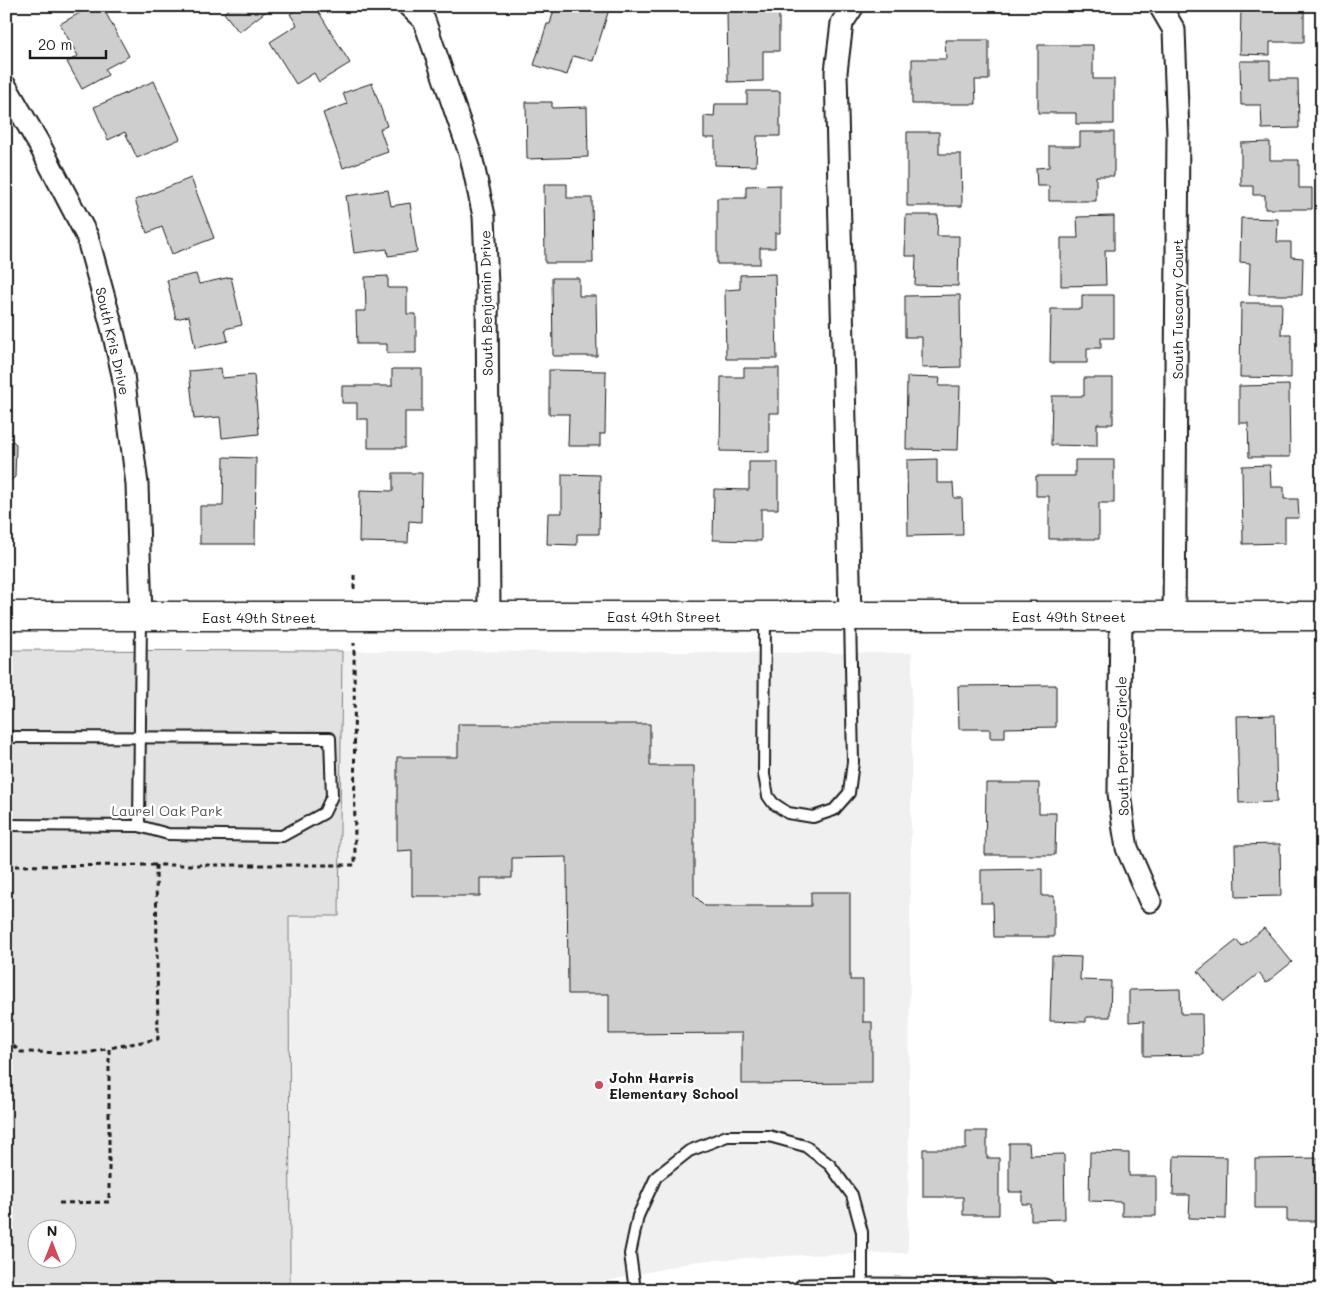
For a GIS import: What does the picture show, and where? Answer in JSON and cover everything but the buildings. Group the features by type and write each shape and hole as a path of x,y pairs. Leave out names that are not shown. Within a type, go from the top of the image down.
{"street":[{"name":"South Benjamin Drive","path":"410,6 424,20 471,156 484,216 487,285 490,616"},
{"path":"850,616 836,72 842,23 853,6"},
{"name":"South Tuscany Court","path":"1160,6 1174,30 1178,133 1174,616"},
{"name":"South Kris Drive","path":"6,87 39,144 87,236 112,327 123,374 137,484 141,617"},
{"name":"East 49th Street","path":"6,616 1322,616"},
{"name":"South Portice Circle","path":"1121,616 1119,793 1127,848 1150,901"},
{"path":"804,1290 1044,1290"}],"lane":[{"path":"765,616 764,776 768,796 773,803 788,813 813,817 834,810 849,793 853,762 850,616"},
{"path":"139,826 141,617"},
{"path":"6,737 330,738 332,796 324,813 282,836 168,834 139,826 6,825"},
{"path":"636,1290 630,1254 638,1216 656,1177 689,1151 727,1136 769,1136 806,1146 830,1166 852,1195 862,1232 862,1289"}],"path":[{"path":"6,866 355,865 354,572"},
{"path":"6,1040 21,1052 88,1053 158,1039 156,865"},
{"path":"59,1202 109,1202 109,1048"}],"shaded area":[{"name":"John Harris Elementary School","path":"342,651 912,653 908,1253 802,1255 698,1261 566,1290 290,1290 289,915 339,915"}],"green space":[{"name":"Laurel Oak Park","path":"6,650 342,651 339,916 289,916 290,1290 6,1290"}],"place":[{"name":"John Harris Elementary School","path":"599,1085"}]}
